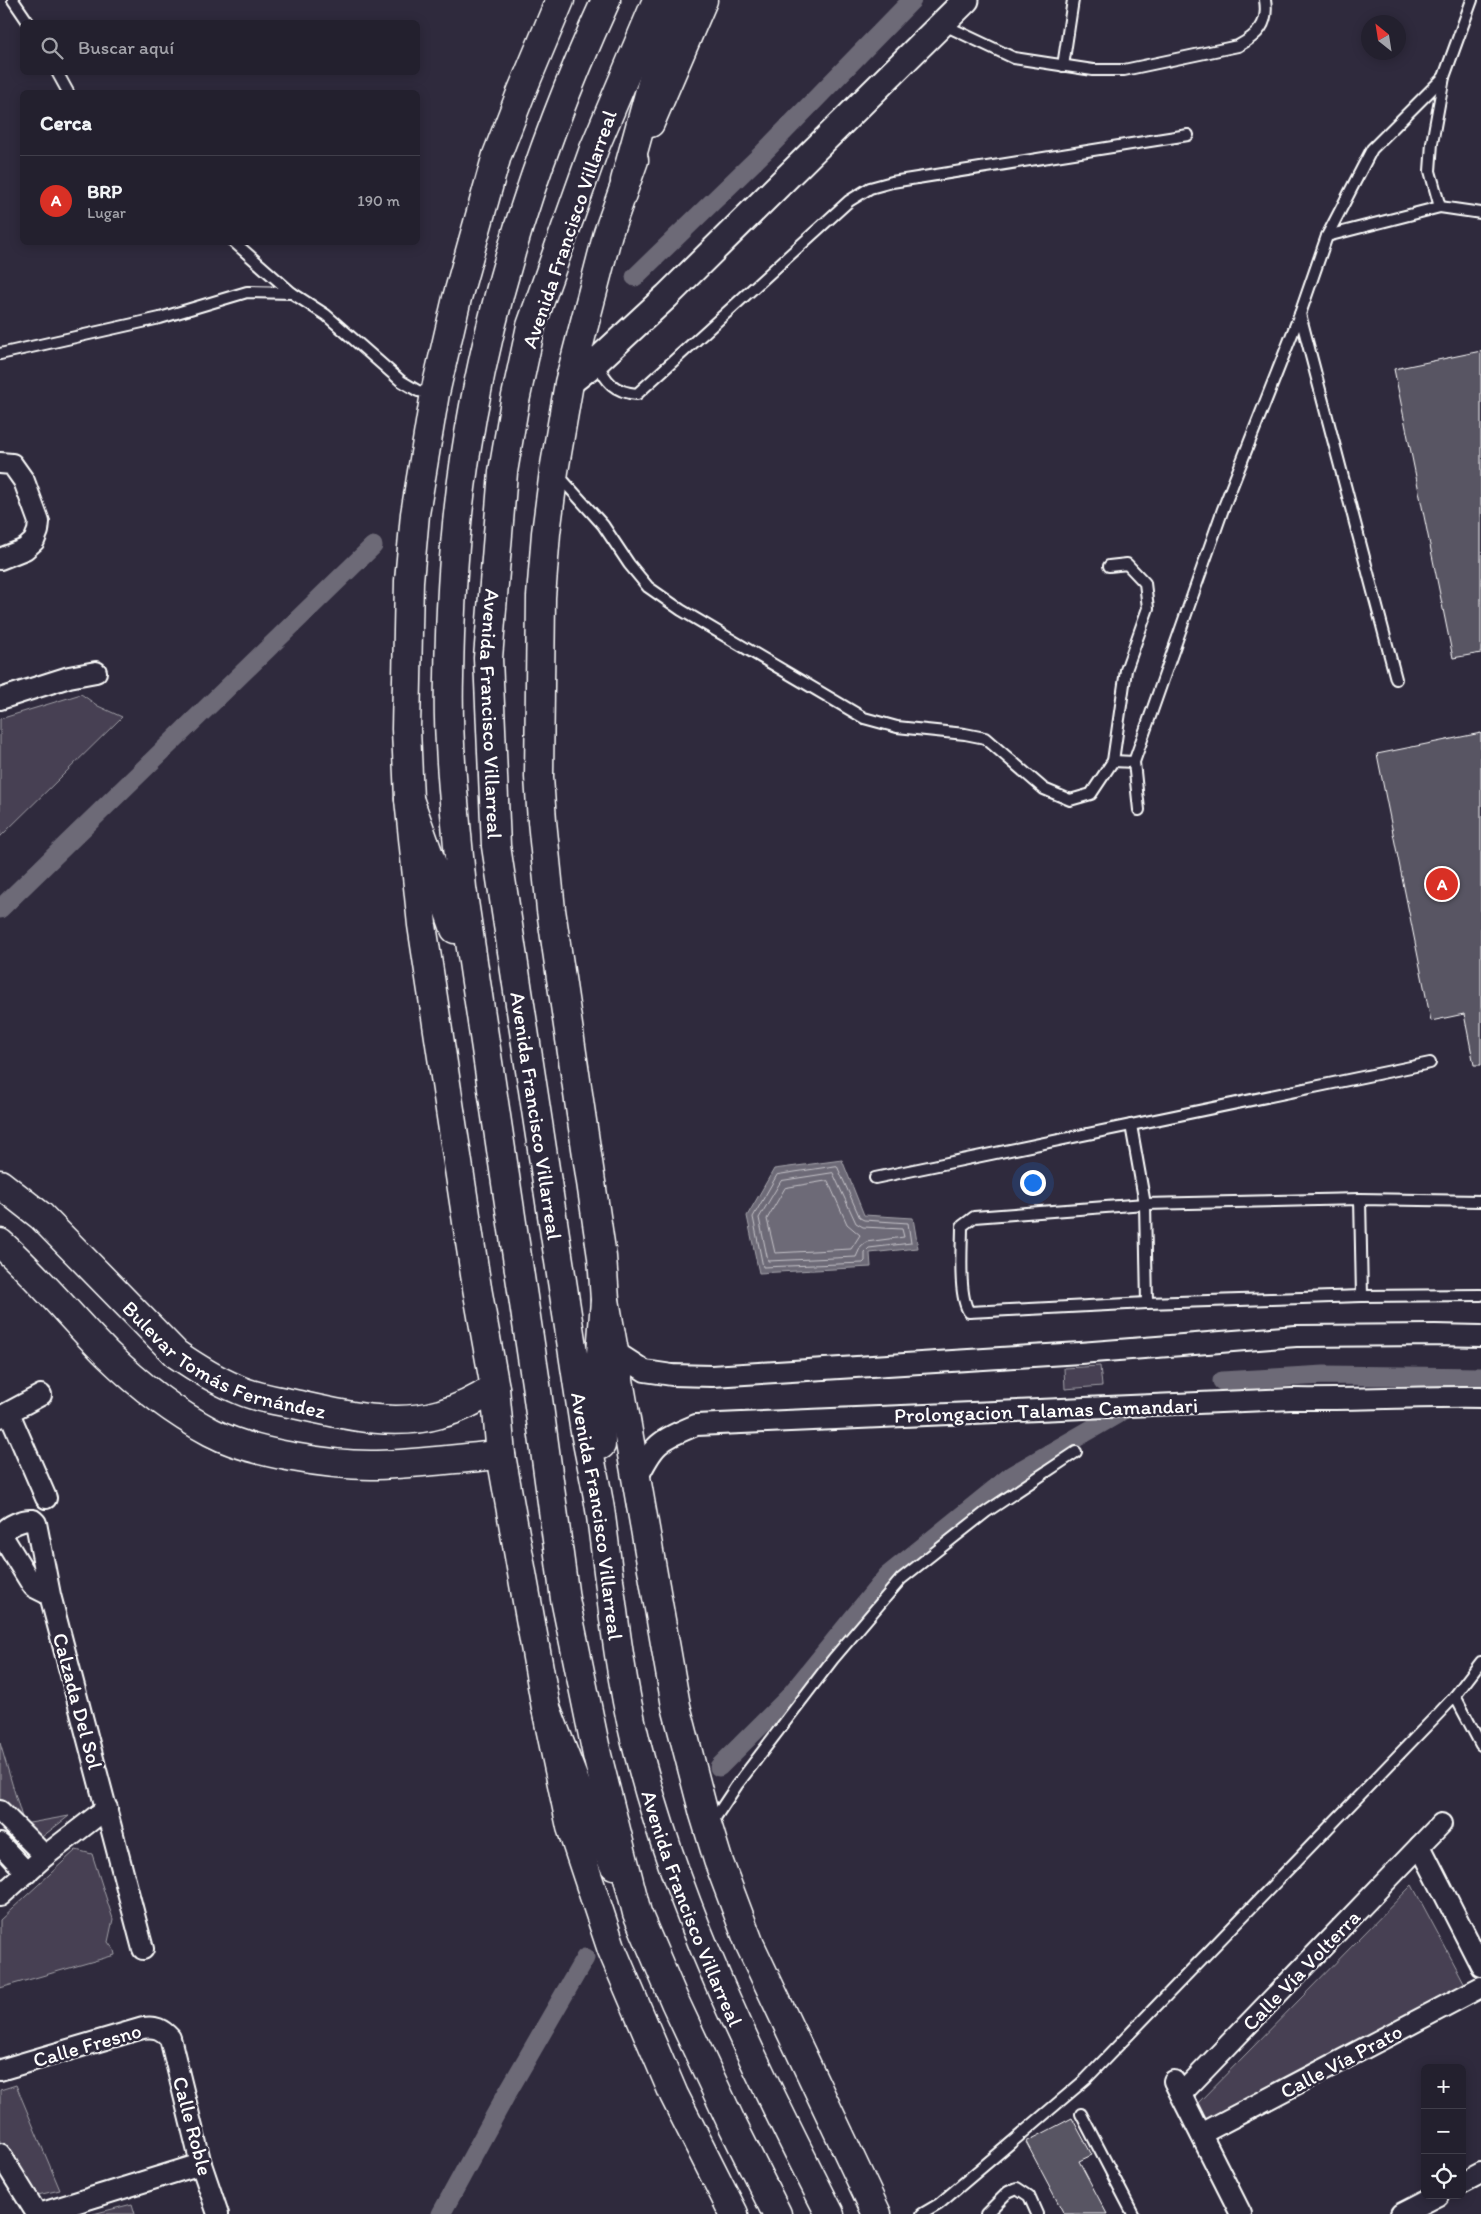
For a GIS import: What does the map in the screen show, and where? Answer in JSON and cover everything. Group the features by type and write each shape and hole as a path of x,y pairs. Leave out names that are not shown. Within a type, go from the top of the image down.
{"main road":[{"path":"560,0 520,93 497,155 457,298 435,393 415,514 409,581 406,729 409,799 422,925 437,1032 475,1278 495,1388 502,1455 546,1708 571,1827 612,1950 674,2094 734,2214"},
{"name":"Avenida Francisco Villarreal","path":"606,0 568,86 532,184 497,301 465,459 456,538 448,680 462,888 483,1018 566,1599 597,1755 637,1913 700,2054 777,2214"},
{"name":"Avenida Francisco Villarreal","path":"657,0 594,150 532,326 515,401 502,472 488,658 495,836 584,1426 600,1514 615,1630 634,1734 651,1799 667,1848 687,1906 719,1986 772,2100 830,2214"},
{"path":"625,181 675,0"},
{"name":"Avenida Francisco Villarreal","path":"703,0 625,181 608,233 569,383 554,471 546,533 541,597 539,777 551,910 602,1257 605,1300 676,1706 708,1828 750,1945 877,2214"},
{"path":"409,799 448,907 483,1018"},
{"name":"Bulevar Tomás Fernández","path":"0,1184 41,1216 176,1354 203,1372 237,1389 273,1400 364,1418 406,1419 438,1415 466,1406 495,1388"},
{"path":"0,1243 21,1262 107,1354 164,1404 212,1433 257,1449 317,1461 376,1465 502,1455"},
{"path":"600,1514 600,1368 605,1300"},
{"path":"546,1708 576,1785 637,1913"}],"street":[{"path":"569,383 597,361 667,296 966,0"},
{"path":"0,463 12,464 20,473 39,522 34,541 26,549 0,559"},
{"path":"0,699 69,677 96,672"},
{"path":"614,1351 645,1371 672,1376 712,1376 1080,1353 1296,1336 1481,1336"},
{"path":"41,1395 4,1415 46,1498"},
{"name":"Prolongacion Talamas Camandari","path":"636,1480 649,1454 665,1438 696,1425 1292,1399 1348,1400 1431,1396 1481,1397"},
{"name":"Calzada Del Sol","path":"50,1595 143,1949"},
{"path":"0,1896 45,1856 107,1808"},
{"path":"0,1811 45,1856"},
{"name":"Calle Vía Volterra","path":"1241,2214 1178,2088 1441,1824"},
{"path":"0,1844 27,1873"},
{"path":"1420,1846 1481,1966"},
{"name":"Calle Vía Prato","path":"1201,2134 1481,1987"},
{"name":"Calle Fresno","path":"0,2070 143,2028 158,2028 170,2038"},
{"name":"Calle Roble","path":"170,2038 201,2164 218,2214"},
{"path":"0,2154 38,2214 201,2164"},
{"path":"1466,2181 1481,2173"},
{"path":"1401,2214 1430,2199"}],"lane":[{"path":"13,0 27,20"},
{"path":"1063,66 1073,0"},
{"path":"942,24 1014,58 1093,70 1124,70 1226,50 1251,39 1262,29 1265,16 1265,0"},
{"path":"1440,206 1430,171 1432,143 1444,77 1472,0"},
{"path":"59,75 67,90"},
{"path":"1140,810 1134,762 1223,509 1300,314 1327,236 1372,149 1444,77"},
{"path":"597,361 605,379 622,393 637,394 849,201 870,188 892,182 1188,135"},
{"path":"1327,236 1440,206 1481,213"},
{"path":"237,245 292,292 326,315 401,381 418,390 435,393"},
{"path":"0,354 160,318 247,292 292,292"},
{"path":"1300,314 1396,679"},
{"path":"554,471 603,525 629,564 648,587 681,610 864,718 897,727 966,734 985,738 1044,789 1070,800 1091,794 1113,761 1126,670 1148,608 1145,583 1128,564 1110,566"},
{"path":"1113,761 1134,762"},
{"path":"876,1178 1430,1063"},
{"path":"1131,1125 1145,1204 1148,1303"},
{"path":"1360,1199 1362,1296"},
{"path":"1481,1200 1360,1199 1145,1204 974,1218 962,1226 963,1282 965,1306 969,1312 1148,1303 1362,1296 1481,1295"},
{"path":"708,1828 833,1659 901,1579 986,1512 1076,1452"},
{"path":"922,2214 939,2204 1086,2079 1455,1696 1481,1662"},
{"path":"1455,1696 1481,1745"},
{"path":"1082,2114 1132,2214"},
{"path":"986,2214 1008,2192 1017,2188 1029,2196 1037,2214"}],"shaded area":[{"path":"81,694 98,706 122,717 0,837 0,719"},
{"path":"1100,1366 1102,1386 1065,1389 1064,1368"},
{"path":"0,1743 24,1824 69,1816 34,1843 0,1807"},
{"path":"76,1850 92,1854 113,1919 108,1942 115,1955 0,1988 0,1920"},
{"path":"1412,1885 1466,1986 1200,2123 1193,2108"},
{"path":"16,2085 60,2190 33,2196 0,2145 0,2090"},
{"path":"132,2204 135,2214 93,2214"}],"water":[{"path":"842,1160 864,1215 913,1218 918,1248 870,1253 871,1267 759,1273 747,1216 774,1169"}],"building":[{"path":"1481,351 1481,653 1453,658 1394,369"},
{"path":"1481,733 1481,1065 1474,1065 1464,1014 1431,1021 1377,754"},
{"path":"1072,2118 1092,2155 1079,2161 1107,2214 1064,2214 1026,2142"}],"waterway":[{"path":"635,277 764,152 912,0"},
{"path":"0,909 373,546"},
{"path":"1222,1381 1324,1375 1481,1377"},
{"path":"719,1767 788,1698 887,1576 1012,1475 1121,1412"},
{"path":"441,2214 506,2095 585,1958"}],"place":[{"name":"BRP","path":"1442,884"}]}
